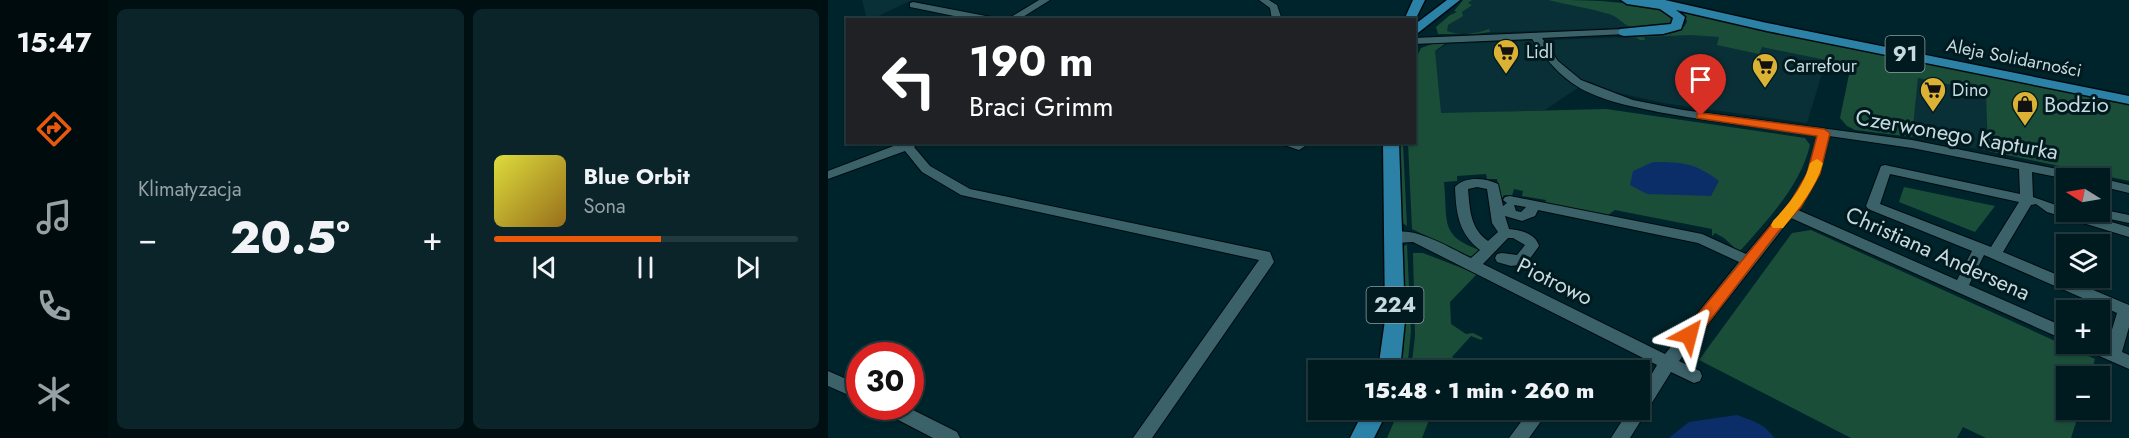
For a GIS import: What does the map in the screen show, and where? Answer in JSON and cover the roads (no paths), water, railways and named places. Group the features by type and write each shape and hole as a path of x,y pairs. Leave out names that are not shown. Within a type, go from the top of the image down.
{"main road":[{"path":"1411,18 1419,0"},
{"path":"1416,30 1454,0"},
{"name":"Aleja Solidarności","path":"1627,0 1680,8"},
{"name":"Aleja Solidarności","path":"1650,0 2129,100"},
{"path":"1624,32 1663,30 1677,26 1679,17 1664,6"},
{"name":"224","path":"1390,360 1395,320 1391,144"},
{"path":"1362,438 1371,420"}],"street":[{"path":"923,0 913,4 981,18"},
{"path":"1014,18 1046,0"},
{"path":"1263,0 1274,7 1277,18"},
{"path":"1416,41 1624,32"},
{"name":"Czerwonego Kapturka","path":"1534,36 1554,63 1567,75 1588,88 1612,98 1671,112 1912,144 2056,173"},
{"path":"1650,391 1668,362 1790,212 1814,174 1824,133"},
{"path":"828,175 912,144 926,169 966,192 1265,256 1267,262 1142,438"},
{"path":"1290,144 1299,146"},
{"path":"1964,282 1987,252 2012,227 2027,200 2025,167"},
{"path":"2113,354 2126,310 1873,206 1885,169 2042,203 2052,209 2129,232"},
{"path":"1490,249 1470,235 1464,224 1461,188 1466,184 1489,183 1493,187 1499,223 1505,233"},
{"path":"2110,184 2129,189"},
{"path":"2042,203 2048,200 2056,202"},
{"path":"1510,203 1534,205 1702,239 1748,261"},
{"name":"Christiana Andersena","path":"1790,212 2056,330"},
{"path":"2110,215 2129,219"},
{"path":"1473,265 1505,233 1528,239 1532,246 1517,261 1502,258"},
{"name":"Piotrowo","path":"1394,238 1415,237 1694,376"},
{"path":"2110,353 2129,362"},
{"path":"828,378 846,386"},
{"path":"915,420 951,438"},
{"path":"1518,438 1532,420"},
{"path":"1620,438 1632,420"}],"water":[{"path":"1653,162 1673,162 1695,167 1719,181 1711,196 1647,194 1630,185 1633,171"},
{"path":"1737,415 1763,426 1774,438 1669,438 1689,422"}],"place":[{"name":"Lidl","path":"1506,75"},
{"name":"Carrefour","path":"1765,89"},
{"name":"Dino","path":"1933,113"},
{"name":"Bodzio","path":"2025,127"}]}
